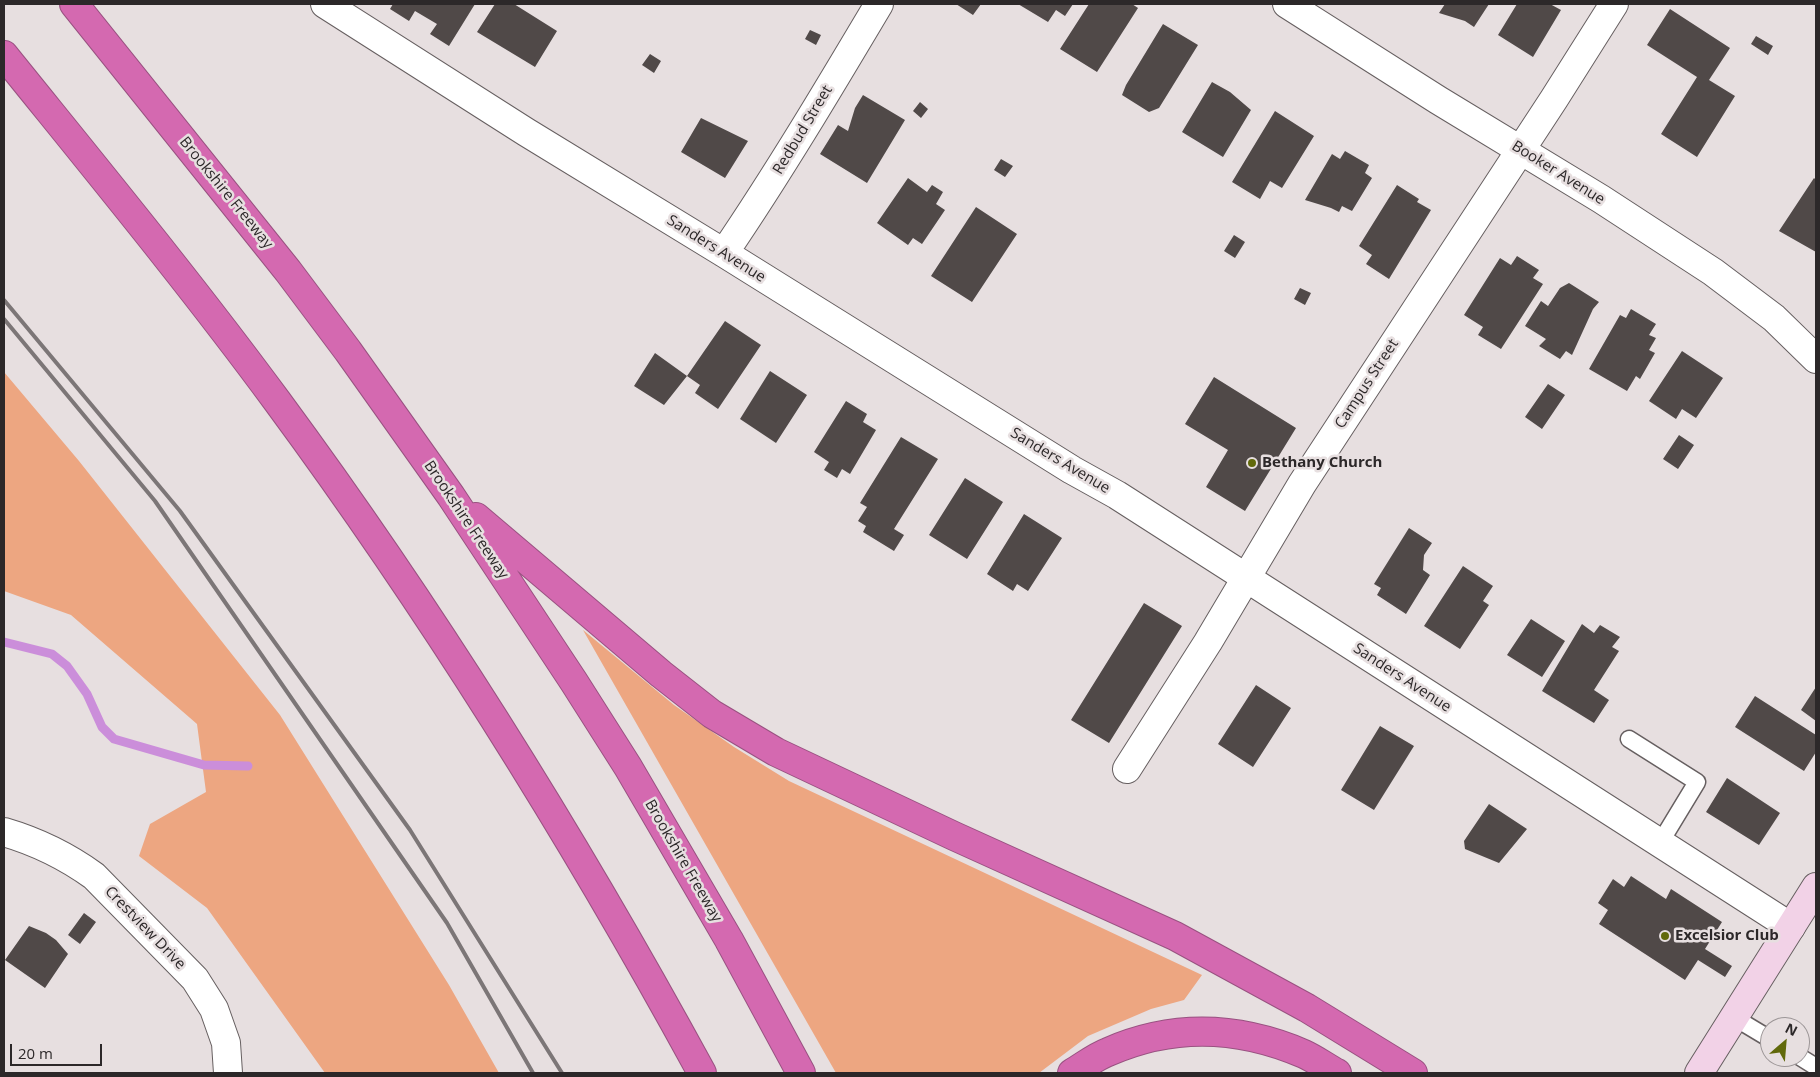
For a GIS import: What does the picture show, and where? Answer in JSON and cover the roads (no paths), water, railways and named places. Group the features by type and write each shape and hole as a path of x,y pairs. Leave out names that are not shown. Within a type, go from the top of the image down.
{"highway":[{"name":"Brookshire Freeway","path":"74,4 288,271 348,351 451,496 628,767 728,940 801,1073"},
{"path":"4,55 219,324 278,402 393,564 501,728 553,812 653,983 702,1073"},
{"path":"451,496 661,674 712,714 776,752 954,836 1175,936 1307,1008 1413,1073"},
{"path":"1072,1073 1107,1052 1149,1037 1171,1032 1217,1031 1263,1038 1306,1054 1337,1073"}],"main road":[{"path":"1699,1073 1816,887"}],"street":[{"name":"Sanders Avenue","path":"325,4 526,132 1072,470 1116,495 1791,927"},
{"name":"Redbud Street","path":"724,253 770,184 879,4"},
{"name":"Booker Avenue","path":"1287,4 1713,272 1774,318 1816,359"},
{"name":"Campus Street","path":"1127,769 1208,642 1302,484 1614,4"},
{"name":"Crestview Drive","path":"4,832 34,841 76,862 94,876 195,980 214,1009 226,1043 228,1073"}],"lane":[{"path":"1629,738 1697,782 1660,843"},
{"path":"1735,1018 1760,1033"}],"waterway":[{"path":"4,642 52,654 67,666 87,694 102,727 114,739 204,765 248,766"}],"railway":[{"path":"4,300 180,511 410,830 562,1073"},
{"path":"4,319 155,501 447,923 533,1073"}],"place":[{"name":"Bethany Church","path":"1252,463"},
{"name":"Excelsior Club","path":"1665,936"}]}
